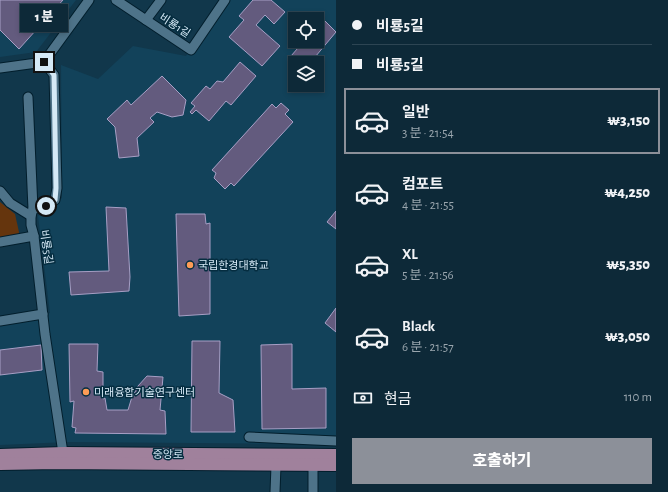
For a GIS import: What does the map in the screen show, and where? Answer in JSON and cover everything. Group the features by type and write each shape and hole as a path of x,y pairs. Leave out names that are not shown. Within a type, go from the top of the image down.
{"main road":[{"name":"중앙로","path":"0,455 63,453 336,455"},
{"name":"중앙로","path":"0,464 336,465"}],"street":[{"path":"0,68 44,62 89,0"},
{"name":"비룡1길","path":"116,0 191,50 225,0"},
{"path":"146,20 160,0"},
{"path":"0,191 10,203 32,212 55,200 54,75 44,62"},
{"name":"비룡5길","path":"28,97 34,236 42,314 63,453"},
{"path":"0,242 34,236"},
{"path":"0,321 42,314"},
{"path":"249,437 336,441"},
{"path":"275,492 276,466"},
{"path":"313,466 313,492"}],"shaded area":[{"path":"0,0 76,0 36,52 0,57"},
{"name":"국립한경대학교","path":"228,0 336,0 336,444 67,442 0,445 0,324 50,313 38,216 62,198 61,65 98,79 133,46 186,56"},
{"path":"0,202 15,214 19,232 18,238 0,243"}],"building":[{"path":"0,0 63,0 19,49 0,30"},
{"path":"253,0 271,0 285,12 274,24 265,15 256,25 280,46 262,66 229,37 244,20 239,16"},
{"path":"324,20 336,32 324,46"},
{"path":"298,48 323,48 316,56 291,56"},
{"path":"240,62 256,76 231,105 226,101 209,121 196,110 192,114 190,112 195,106 191,103 206,86 210,89 217,81 223,82"},
{"path":"162,76 186,100 183,115 172,117 157,112 150,118 154,122 137,138 139,156 119,158 115,127 107,119 127,100 131,105"},
{"path":"281,103 289,110 285,114 293,122 234,186 231,183 225,189 214,178 216,173 212,170 272,104 276,108"},
{"path":"106,207 126,208 130,277 129,291 71,295 69,272 109,271"},
{"path":"336,211 336,229 327,222"},
{"path":"176,214 205,214 206,224 210,223 210,314 179,316"},
{"path":"336,308 336,332 325,323"},
{"path":"192,341 220,341 219,393 233,400 235,432 191,432"},
{"name":"미래융합기술연구센터","path":"69,344 98,344 97,371 103,372 103,399 105,398 107,410 128,410 138,386 147,376 163,377 160,410 165,411 166,434 75,433 76,428 72,427 74,401 70,402"},
{"path":"292,344 292,389 326,388 326,428 262,429 261,345"},
{"path":"41,345 42,370 0,375 0,350"}],"place":[{"name":"국립한경대학교","path":"190,265"},
{"name":"미래융합기술연구센터","path":"86,392"}],"route":[{"path":"44,62 54,75 56,174 55,200 46,206"}]}
